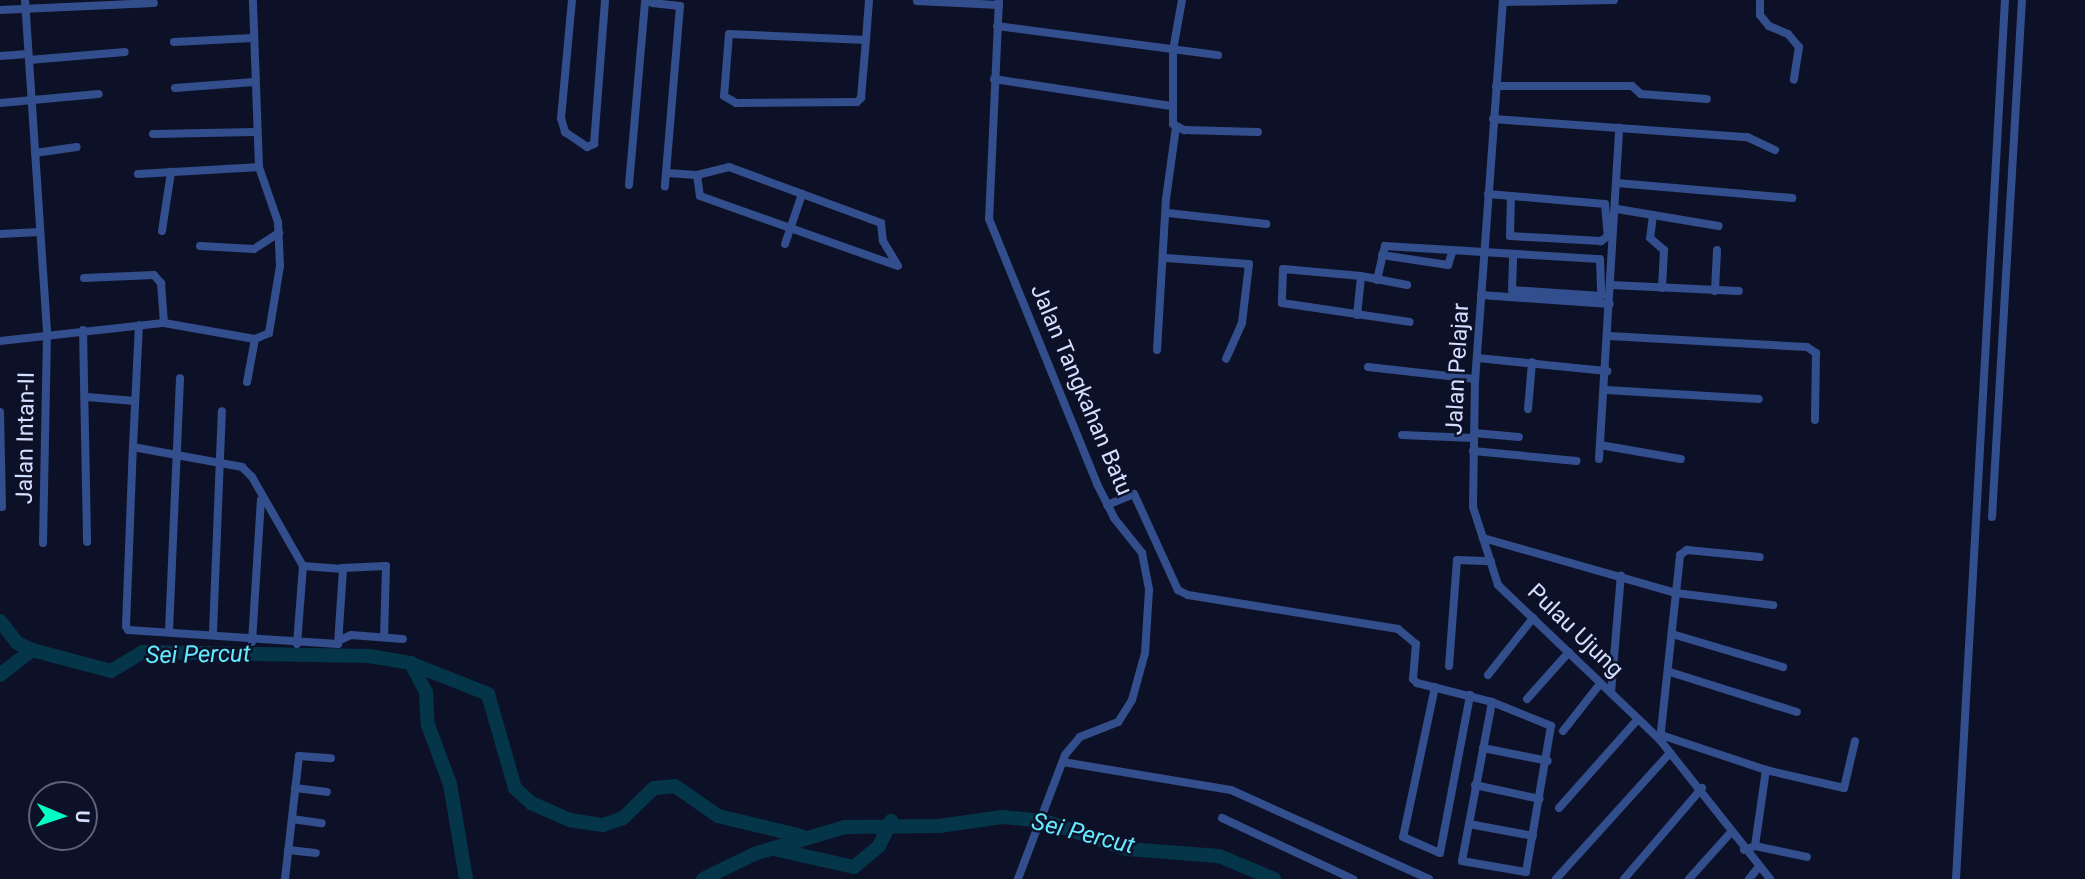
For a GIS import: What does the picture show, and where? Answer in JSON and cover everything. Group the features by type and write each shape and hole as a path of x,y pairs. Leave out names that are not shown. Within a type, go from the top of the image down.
{"street":[{"path":"0,341 164,323 255,339 269,333 275,316 279,233 259,167 253,0"},
{"path":"572,0 562,118 565,132 587,147 594,144 605,0"},
{"path":"866,40 729,34 724,96 736,103 857,102 866,40 869,0"},
{"path":"1157,351 1176,127 1171,106 1173,50 1182,0"},
{"path":"1503,1 1614,0"},
{"path":"1760,0 1760,15 1769,26 1788,34 1798,47 1794,80"},
{"path":"1956,879 2005,0"},
{"path":"1992,517 2022,0"},
{"path":"917,1 999,3"},
{"name":"Jalan Pelajar","path":"1483,538 1473,507 1475,379 1503,1"},
{"path":"629,185 645,3 652,2 680,6 665,186"},
{"path":"0,10 25,5 154,3"},
{"name":"Jalan Tangkahan Batu","path":"999,3 989,219 1107,505 1146,567 1145,653 1125,715 1080,737 1063,762 1018,879"},
{"name":"Jalan Intan-II","path":"25,5 47,334 43,543"},
{"path":"997,26 1217,55"},
{"path":"174,43 253,38"},
{"path":"0,56 125,52"},
{"path":"994,79 1171,106"},
{"path":"175,88 254,82"},
{"path":"1496,86 1632,86 1641,94 1707,99"},
{"path":"0,103 99,94"},
{"path":"1493,119 1747,136 1774,150"},
{"path":"1176,127 1258,132"},
{"path":"1599,459 1617,209 1619,128"},
{"path":"153,134 256,132"},
{"path":"35,153 77,147"},
{"path":"138,174 259,167"},
{"path":"667,173 697,175 729,167 881,223 883,241 898,266 700,196 697,175"},
{"path":"162,231 171,172"},
{"path":"1617,183 1792,198"},
{"path":"785,244 802,194"},
{"path":"1488,194 1605,204 1608,236 1601,241 1510,236 1511,196"},
{"path":"1617,209 1719,226"},
{"path":"1168,214 1266,224"},
{"path":"1653,215 1650,238 1664,250 1662,288"},
{"path":"0,234 40,232"},
{"path":"200,246 254,249 279,233"},
{"path":"1377,280 1384,250 1448,265 1451,253 1600,259 1601,296 1512,290 1513,256"},
{"path":"1715,291 1717,250"},
{"path":"1166,258 1249,264 1242,323 1226,359"},
{"path":"1407,285 1361,276 1283,269 1286,306 1410,322"},
{"path":"84,278 154,275 161,283 164,323"},
{"path":"1357,315 1361,276"},
{"path":"1611,285 1739,291"},
{"path":"1481,295 1610,304"},
{"path":"139,325 126,626 131,632 213,632 252,642 334,646 351,635 403,639"},
{"path":"83,330 87,397 87,542"},
{"path":"1609,336 1807,347 1816,354 1815,419"},
{"path":"247,382 255,339"},
{"path":"1478,358 1607,371"},
{"path":"1528,409 1532,362"},
{"path":"1368,367 1475,379"},
{"path":"169,631 180,377"},
{"path":"1606,390 1759,399"},
{"path":"87,397 135,401"},
{"path":"213,632 222,411"},
{"path":"0,412 2,507"},
{"path":"1402,435 1519,437"},
{"path":"1600,445 1681,459"},
{"path":"133,447 242,467 303,566 298,645"},
{"path":"1473,452 1577,461"},
{"path":"1107,505 1134,494 1178,590 1188,596 1398,629 1416,643 1413,679 1492,702 1551,726 1548,761 1525,876 1462,861 1492,702"},
{"path":"252,642 261,500"},
{"path":"1483,538 1621,575 1676,593 1773,605"},
{"name":"Pulau Ujung","path":"1483,538 1498,585 1600,684 1662,738 1670,753 1702,788 1744,850 1770,879"},
{"path":"1760,557 1682,552 1662,738 1766,770 1846,788 1855,741"},
{"path":"1449,666 1457,560 1491,561"},
{"path":"303,566 386,566 384,637"},
{"path":"340,640 342,568"},
{"path":"1611,693 1621,575"},
{"path":"1488,674 1534,618"},
{"path":"1672,634 1783,667"},
{"path":"1527,699 1569,652"},
{"path":"1670,672 1797,712"},
{"path":"1563,731 1600,684"},
{"path":"1434,687 1404,837 1440,853 1470,695"},
{"path":"1559,808 1638,719"},
{"path":"1483,748 1548,761"},
{"path":"1556,879 1670,753"},
{"path":"285,879 299,756 331,758"},
{"path":"1063,762 1231,790 1429,879"},
{"path":"1755,846 1766,770"},
{"path":"1475,786 1540,799"},
{"path":"1624,879 1702,788"},
{"path":"295,789 327,792"},
{"path":"1222,818 1353,879"},
{"path":"292,819 322,823"},
{"path":"1469,824 1533,836"},
{"path":"1689,879 1732,831"},
{"path":"1744,850 1755,846 1807,857"},
{"path":"288,850 316,853"},
{"path":"1749,879 1758,868"}],"waterway":[{"path":"0,621 17,643 32,650"},
{"name":"Sei Percut","path":"0,675 32,650 111,671 143,652 369,656 411,663 426,692 428,725 450,784 466,879"},
{"name":"Sei Percut","path":"412,664 488,694 515,788 531,803 570,820 603,825 623,818 654,788 675,786 718,816 801,836"},
{"name":"Sei Percut","path":"703,879 754,854 845,827 939,826 1002,817 1044,821 1127,849 1219,856 1274,879"},
{"path":"778,850 854,867 879,846 891,821"}]}
